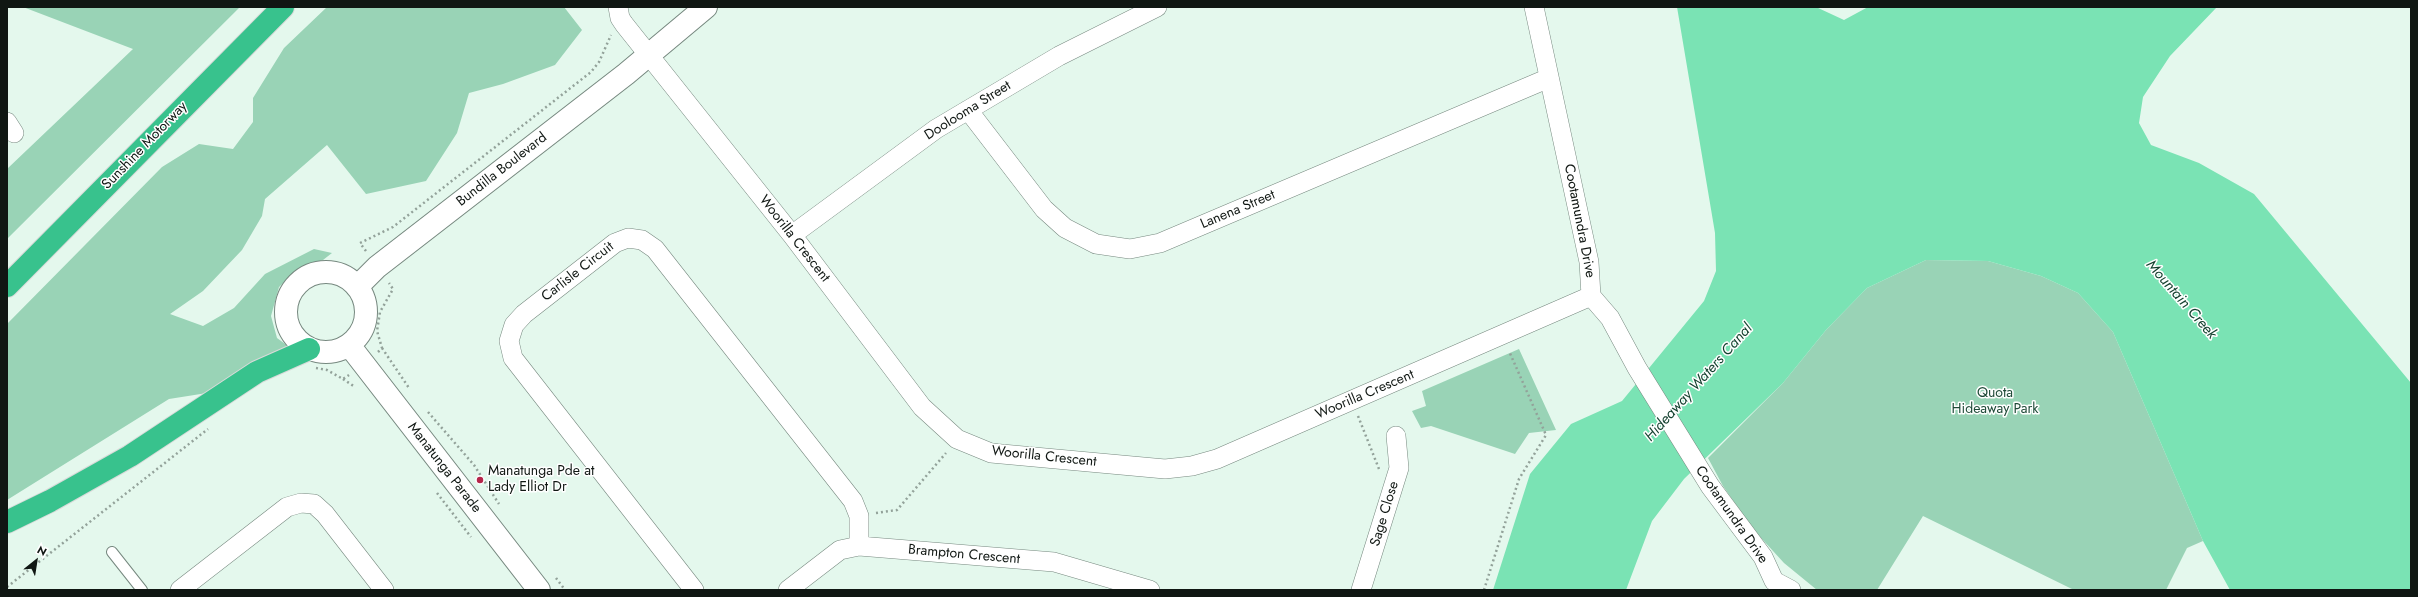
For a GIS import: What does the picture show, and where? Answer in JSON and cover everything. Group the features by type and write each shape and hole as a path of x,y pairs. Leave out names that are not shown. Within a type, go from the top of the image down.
{"highway":[{"name":"Sunshine Motorway","path":"7,286 283,7"},
{"path":"7,522 50,501 130,456 256,372 310,359"}],"street":[{"path":"618,7 620,18 648,56"},
{"name":"Bundilla Boulevard","path":"356,287 377,267 648,56 706,7"},
{"name":"Doolooma Street","path":"792,235 936,129 1058,56 1157,7"},
{"name":"Cootamundra Drive","path":"1534,7 1589,262 1591,296 1610,318 1637,368 1710,486 1763,557 1770,585 1791,590"},
{"name":"Woorilla Crescent","path":"648,56 792,235 922,407 957,440 991,453 1165,469 1192,466 1217,459 1591,296"},
{"name":"Lanena Street","path":"968,110 1044,209 1065,228 1096,244 1130,249 1160,243 1549,78"},
{"name":"Carlisle Circuit","path":"694,590 513,358 509,341 514,325 524,314 615,243 628,238 642,240 655,249 853,501 859,516 859,546"},
{"path":"317,273 331,273 346,278 356,287 364,299 366,312 364,326 357,338 349,345 336,351 322,352 310,359 290,330 286,318 287,304 292,290 302,280 317,273"},
{"name":"Manatunga Parade","path":"349,345 547,584"},
{"name":"Sage Close","path":"1361,590 1399,468 1396,436"},
{"path":"180,590 287,507 301,503 314,504 325,514 384,590"},
{"name":"Brampton Crescent","path":"788,590 840,550 859,546 1054,562 1150,590"}],"lane":[{"path":"112,552 142,590"}],"path":[{"path":"364,250 360,243 393,227 591,72 600,62 614,32"},
{"path":"389,283 393,289 380,312 378,331 382,348 413,394"},
{"path":"1484,590 1519,478 1546,435 1502,336"},
{"path":"377,352 382,348"},
{"path":"310,359 343,379 348,375"},
{"path":"426,410 474,465 502,508"},
{"path":"1358,414 1380,474"},
{"path":"7,587 211,427"},
{"path":"859,516 898,510 957,440"},
{"path":"547,584 565,590"}],"green space":[{"path":"23,7 240,7 7,239 7,169 133,49"},
{"path":"327,7 564,7 582,30 555,65 503,84 469,93 457,133 426,181 366,194 327,145 265,199 262,216 242,250 203,291 170,314 203,326 234,308 265,274 314,249 332,253 323,260 298,269 279,287 271,316 277,338 292,349 262,357 207,393 169,399 7,500 7,324 162,167 199,144 233,149 253,122 253,98 284,48"},
{"name":"Quota Hideaway Park","path":"1926,260 1988,261 2041,276 2078,293 2113,332 2203,541 2187,548 2166,590 2074,590 1923,516 1877,590 1817,590 1784,563 1752,528 1723,486 1708,458 1783,383 1826,330 1867,288"},
{"path":"1519,349 1556,430 1529,433 1515,454 1431,426 1421,428 1412,411 1426,406 1422,391"}],"water":[{"path":"1677,7 1816,7 1844,20 1868,7 2217,7 2170,56 2143,97 2139,123 2151,145 2199,163 2254,194 2411,383 2411,590 2230,590 2203,541 2113,332 2078,293 2041,276 1988,261 1926,260 1867,288 1826,330 1783,383 1684,479 1652,521 1626,590 1493,590 1530,474 1571,424 1622,401 1704,301 1716,271 1715,233"}],"place":[{"name":"Manatunga Pde at Lady Elliot Dr","path":"480,480"}],"water label":[{"name":"Mountain Creek","path":"2181,300"},
{"name":"Hideaway Waters Canal","path":"1699,383"}]}
